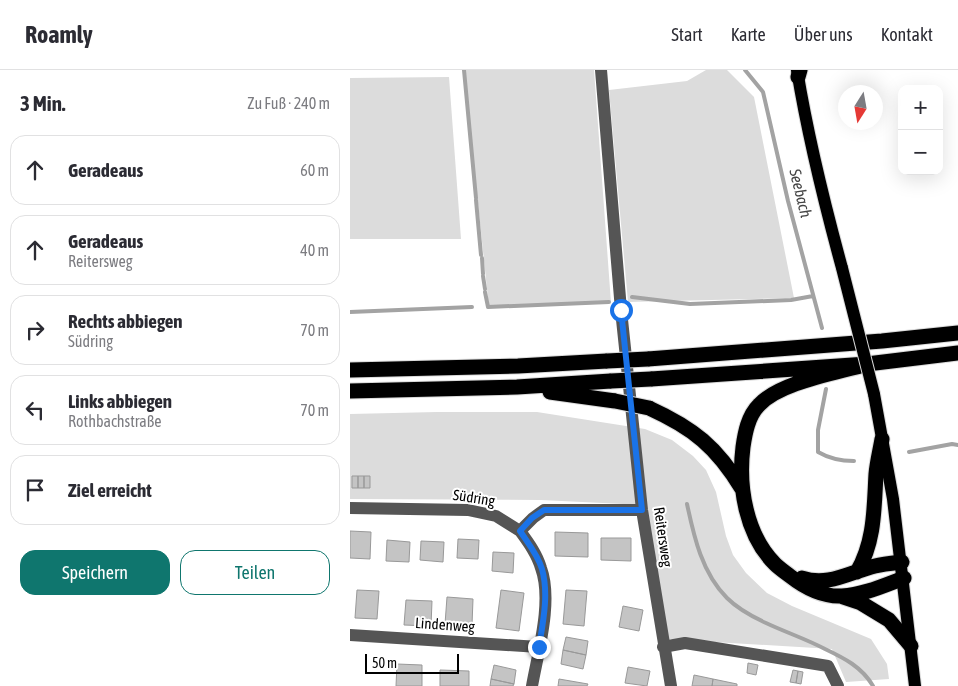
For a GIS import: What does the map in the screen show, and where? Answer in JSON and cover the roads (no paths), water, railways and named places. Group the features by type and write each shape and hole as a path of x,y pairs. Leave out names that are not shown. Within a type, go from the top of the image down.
{"highway":[{"path":"931,336 958,327"},
{"path":"350,370 518,366 648,359 958,333"},
{"path":"350,391 517,387 651,379 867,364 958,353"},
{"path":"867,364 783,389 770,395 758,406 745,433 742,489 747,512 754,531 764,550 775,564 800,584 811,590 841,596 860,603 889,620 911,646"},
{"path":"517,387 615,401 649,408 672,418 695,432 717,452 742,489"},
{"path":"857,572 870,544 875,512 876,472 882,439"},
{"path":"786,573 806,580 821,582 875,566 902,562"},
{"path":"841,596 879,587 904,578"}],"main road":[{"path":"798,72 821,192 874,394 902,562 915,682"}],"street":[{"name":"Reitersweg","path":"601,70 621,310 642,510 663,647 671,686"},
{"name":"Südring","path":"350,508 468,510 496,516 520,531"},
{"path":"532,686 544,615 545,592 542,568 520,531 532,518 544,510 642,510"},
{"name":"Lindenweg","path":"350,635 539,647"},
{"path":"663,647 685,643 828,666 838,686"}],"waterway":[{"path":"464,70 476,198"},
{"name":"Seebach","path":"745,70 763,92 788,201 822,328"},
{"path":"476,200 481,255"},
{"path":"482,258 483,274"},
{"path":"483,276 485,289"},
{"path":"485,292 488,307 609,302"},
{"path":"632,297 690,304 791,300 813,296"},
{"path":"350,312 472,307"},
{"name":"Seebach","path":"826,389 818,430 818,452 835,459 854,461"},
{"name":"Seebach","path":"909,452 952,444 958,445"},
{"path":"687,504 696,542 705,566 718,588 727,598 740,609 756,618 818,645 846,660 864,673 873,686"}]}
